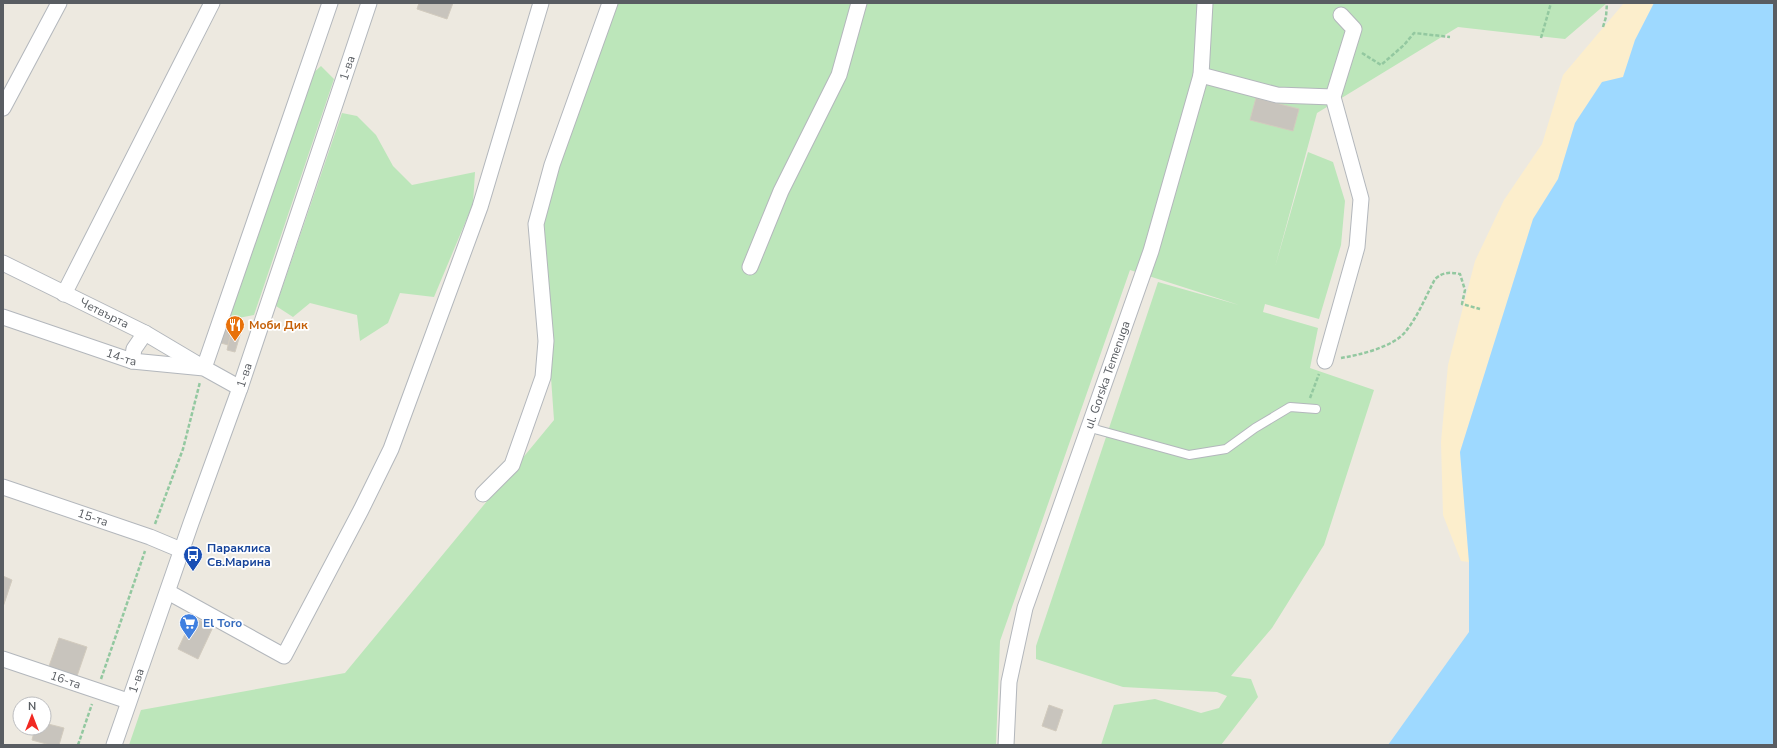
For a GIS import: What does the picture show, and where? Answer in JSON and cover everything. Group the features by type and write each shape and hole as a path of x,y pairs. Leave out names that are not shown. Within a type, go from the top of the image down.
{"street":[{"path":"3,108 59,3"},
{"path":"64,294 212,3"},
{"path":"204,368 330,3"},
{"name":"1-ва","path":"114,745 128,701 168,592 181,550 240,388 369,3"},
{"path":"168,592 284,656 361,510 391,449 480,207 541,3"},
{"path":"483,494 512,465 543,377 546,341 536,224 552,165 610,3"},
{"path":"750,267 781,191 839,75 859,3"},
{"name":"ul. Gorska Temenuga","path":"1006,745 1010,682 1025,608 1150,252 1201,75 1205,3"},
{"path":"1325,360 1357,247 1361,199 1333,97 1354,29 1341,15"},
{"path":"1201,75 1277,95 1333,97"},
{"name":"Четвърта","path":"3,263 145,333 204,368"},
{"name":"14-та","path":"3,317 132,361 204,368 240,388"},
{"path":"132,361 134,349 145,333"},
{"name":"15-та","path":"3,486 150,537 181,550"},
{"name":"16-та","path":"3,659 128,701"}],"lane":[{"path":"1089,426 1098,430 1189,455 1226,449 1254,428 1290,407 1316,409"}],"path":[{"path":"1541,38 1551,3"},
{"path":"1603,27 1606,18 1607,3"},
{"path":"1350,41 1363,55 1381,65 1404,45 1414,33 1450,36"},
{"path":"1356,355 1395,342 1406,332 1435,279 1442,273 1452,272 1460,274 1465,290 1462,304 1480,309"},
{"path":"1306,408 1325,360"},
{"path":"78,745 150,537 183,449 204,368"}],"green space":[{"path":"617,3 1607,3 1565,39 1458,27 1317,113 1275,267 1308,152 1333,162 1345,201 1341,245 1319,319 1265,304 1263,312 1318,328 1310,368 1374,390 1324,545 1272,628 1231,676 1251,679 1258,697 1221,745 1101,745 1114,705 1155,699 1201,713 1219,708 1227,696 1217,692 1123,687 1036,659 1036,646 1158,282 1239,305 1130,270 1000,641 996,745 129,745 141,710 345,673 554,420 540,222 577,107"},
{"path":"321,66 334,79 254,315 228,320 312,74"},
{"path":"342,113 357,116 376,135 393,166 412,185 475,172 473,204 434,297 400,293 388,323 360,341 357,315 310,303 293,317 276,306"}],"sand":[{"path":"1624,3 1654,3 1635,40 1623,77 1601,83 1575,123 1558,179 1533,219 1460,452 1469,562 1461,561 1443,515 1441,442 1448,365 1475,261 1504,200 1542,144 1563,75"}],"water":[{"path":"1654,3 1774,3 1774,745 1388,745 1469,632 1469,562 1460,452 1533,219 1558,179 1575,123 1602,82 1623,77 1635,40"}],"building":[{"path":"419,3 453,3 447,19 417,9"},
{"path":"1256,98 1299,109 1293,131 1250,120"},
{"path":"228,322 243,326 240,335 231,333 228,345 221,343"},
{"path":"231,333 240,335 235,352 227,350"},
{"path":"3,576 12,580 3,607"},
{"path":"193,617 213,627 198,659 178,649"},
{"path":"59,638 87,647 76,679 48,669"},
{"path":"1049,705 1063,710 1056,731 1042,726"},
{"path":"52,725 64,728 59,745 50,745 32,740 33,736 52,736"}],"place":[{"name":"Моби Дик","path":"235,342"},
{"name":"Параклиса Св.Марина","path":"193,572"},
{"name":"El Toro","path":"189,640"}]}
